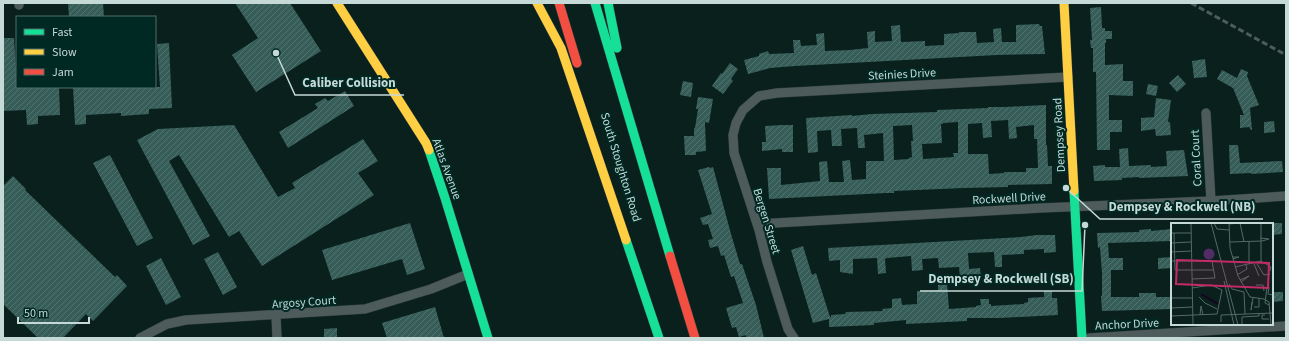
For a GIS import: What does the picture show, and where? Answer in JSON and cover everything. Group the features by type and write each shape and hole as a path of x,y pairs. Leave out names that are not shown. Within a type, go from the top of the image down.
{"main road":[{"name":"Atlas Avenue","path":"337,3 426,143 445,198 488,338"},
{"path":"537,3 561,48 660,338"},
{"path":"559,3 579,72"},
{"name":"South Stoughton Road","path":"596,3 605,40 695,338"},
{"path":"608,3 641,159"},
{"name":"Dempsey Road","path":"1064,3 1082,338"},
{"name":"South Stoughton Road","path":"586,94 660,338"}],"street":[{"name":"Steinies Drive","path":"743,110 759,96 777,93 1068,77"},
{"name":"Bergen Street","path":"743,110 736,123 734,153 788,329 794,338"},
{"name":"Coral Court","path":"1206,113 1211,201"},
{"name":"Rockwell Drive","path":"757,224 1286,196"},
{"name":"Argosy Court","path":"140,338 167,324 186,320 365,310 431,289 468,274"},
{"path":"276,316 277,338"},
{"name":"Anchor Drive","path":"1089,338 1286,326"}],"building":[{"path":"68,3 103,3 104,16 69,16"},
{"path":"235,3 290,3 321,51 256,92 232,55 258,38"},
{"path":"1101,7 1102,28 1105,28 1105,31 1112,31 1112,39 1106,39 1105,43 1105,65 1123,64 1123,81 1133,81 1133,96 1109,95 1109,120 1122,120 1122,132 1110,132 1110,150 1097,150 1096,72 1093,72 1093,48 1091,48 1090,40 1092,40 1090,8"},
{"path":"1039,24 1042,26 1045,54 997,55 795,66 770,68 748,74 744,60 759,56 759,54 768,51 769,54 794,53 793,40 800,40 801,46 817,45 816,34 824,33 825,51 850,50 868,48 867,32 875,31 875,42 892,41 891,26 900,25 901,42 925,41 925,46 944,45 944,34 959,32 976,32 977,43 994,42 993,29 1001,28 1002,42 1016,42 1016,25"},
{"path":"3,38 14,38 16,88 59,88 60,115 38,116 38,124 27,125 26,110 3,111"},
{"path":"169,43 172,108 149,109 149,114 121,116 121,113 86,115 86,124 75,125 73,88 160,87 157,44"},
{"path":"1205,59 1207,77 1194,78 1192,61"},
{"path":"730,63 738,69 731,79 733,81 723,94 712,86"},
{"path":"1241,69 1248,72 1247,76 1259,105 1250,108 1252,130 1249,127 1240,128 1240,115 1244,115 1233,88 1217,79 1222,70 1237,78"},
{"path":"1178,75 1186,84 1177,92 1169,83"},
{"path":"683,81 693,83 691,97 680,95"},
{"path":"1148,84 1158,86 1156,96 1146,94"},
{"path":"345,91 354,106 288,148 279,132 318,108 315,104 325,98 328,101"},
{"path":"698,97 713,99 709,123 705,122 706,151 696,152 696,155 685,155 684,136 694,136 698,109 696,109"},
{"path":"1156,98 1171,100 1168,122 1170,122 1171,135 1156,136 1155,129 1141,131 1141,118 1154,117"},
{"path":"1046,105 1046,145 1048,166 1052,166 1052,184 894,191 894,193 769,199 767,168 781,168 781,185 820,181 819,162 827,161 829,182 844,182 842,161 850,160 852,180 866,179 866,161 884,161 883,133 864,135 865,148 858,148 857,128 841,129 842,146 832,146 831,130 817,131 818,152 808,153 806,118 937,112 937,110","holes":["1008,120 1009,139 1017,138 1016,127 1034,125 1034,139 1037,139 1038,168 1026,168 1026,172 989,174 988,154 968,154 968,124 982,123 983,138 992,137 991,121","958,122 958,153 953,153 954,157 923,159 922,144 942,143 941,124","912,125 912,157 909,159 894,160 893,126"]},
{"path":"1274,121 1275,132 1264,133 1264,122"},
{"path":"234,125 278,197 295,188 292,183 363,139 378,161 358,173 374,195 262,266 239,231 229,237 179,155 169,161 210,236 193,245 137,140 158,129"},
{"path":"793,125 793,152 782,152 782,149 762,151 762,142 766,142 765,126"},
{"path":"1229,145 1238,145 1240,163 1282,161 1283,172 1230,174"},
{"path":"1128,148 1129,166 1151,165 1151,167 1167,166 1166,151 1184,150 1188,176 1139,177 1122,178 1122,180 1094,181 1093,166 1105,165 1105,167 1120,167 1119,149"},
{"path":"110,155 153,238 137,246 93,163"},
{"path":"713,167 731,234 740,264 742,264 756,305 764,338 746,338 746,335 739,337 736,327 732,328 726,308 743,303 734,276 731,277 724,255 721,256 718,246 710,248 708,240 713,239 708,224 703,225 700,218 712,214 698,170"},
{"path":"13,176 26,189 25,190 115,277 117,275 127,286 93,321 86,314 63,338 38,338 3,304 3,186"},
{"path":"410,223 425,269 407,275 402,259 332,280 322,250"},
{"path":"1273,223 1282,223 1282,234 1273,235"},
{"path":"1151,229 1151,231 1171,229 1171,241 1108,243 1109,258 1123,258 1123,270 1111,270 1111,297 1139,297 1139,293 1156,293 1156,297 1171,297 1171,309 1102,311 1102,273 1100,247 1098,248 1097,233 1139,232 1139,230"},
{"path":"1055,235 1056,252 1044,253 1044,249 1024,250 1024,254 1002,255 1002,267 995,267 994,252 968,253 969,269 980,268 981,278 960,278 959,267 939,268 938,258 922,259 923,270 912,271 911,256 887,258 885,259 886,273 878,274 877,258 853,259 853,274 840,272 840,260 829,261 828,248"},
{"path":"803,246 812,275 816,273 830,317 831,315 845,314 846,312 883,311 882,309 892,308 892,299 901,298 902,305 917,304 917,291 938,290 938,285 947,284 949,309 976,307 981,305 980,299 989,299 989,304 991,304 991,306 1024,304 1028,302 1028,298 1044,297 1044,291 1052,291 1052,298 1057,298 1058,315 967,318 967,321 906,324 906,320 874,323 874,325 829,327 829,319 813,323 791,250"},
{"path":"218,252 237,287 223,295 204,259"},
{"path":"1171,257 1171,268 1158,269 1158,258"},
{"path":"161,258 181,297 166,305 146,266"},
{"path":"1273,292 1283,292 1283,301 1273,302"},
{"path":"435,307 444,338 387,338 382,323"},
{"path":"337,328 337,338 324,338 324,329"}],"railway":[{"path":"1191,3 1286,55"}],"traffic: fast":[{"path":"595,3 670,256"},
{"path":"608,3 617,48"},
{"path":"429,150 488,338"},
{"path":"1074,191 1082,338"},
{"path":"626,240 659,338"}],"traffic: slow":[{"path":"337,3 429,150"},
{"path":"537,3 561,48 626,240"},
{"path":"1064,3 1074,191"}],"traffic: jam":[{"path":"559,3 577,63"},
{"path":"670,256 695,338"}],"place":[{"name":"Caliber Collision","path":"276,53"},
{"name":"Dempsey & Rockwell (NB)","path":"1066,188"},
{"name":"Dempsey & Rockwell (SB)","path":"1085,225"}]}
